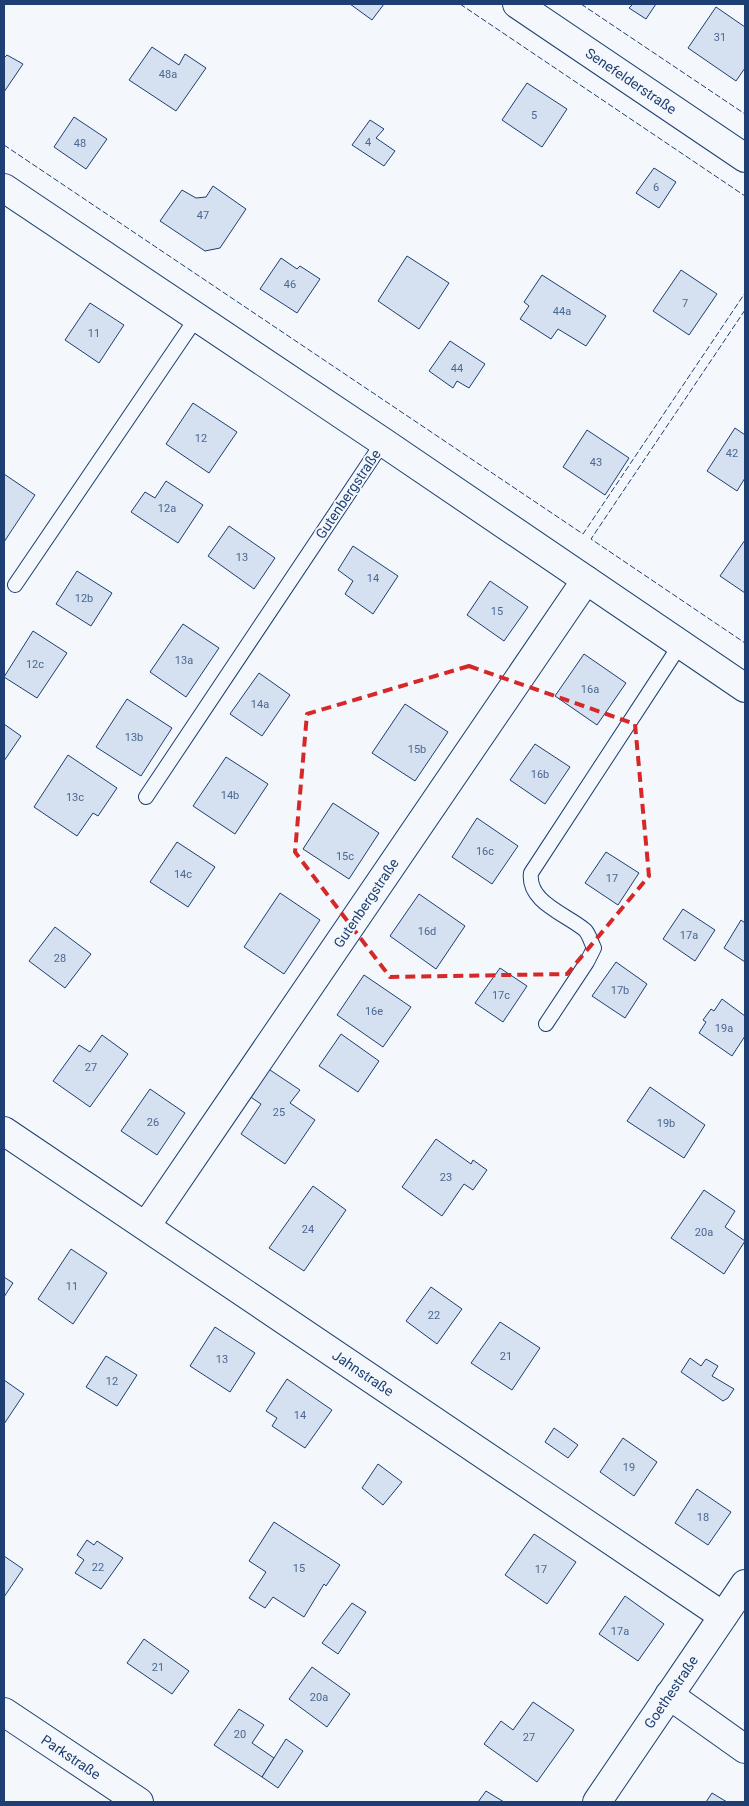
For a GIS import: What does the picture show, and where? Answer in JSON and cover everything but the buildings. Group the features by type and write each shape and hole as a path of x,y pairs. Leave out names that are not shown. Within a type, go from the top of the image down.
{"street":[{"name":"Senefelderstraße","path":"517,4 745,158"},
{"name":"Gutenbergstraße","path":"4,188 745,688"},
{"name":"Gutenbergstraße","path":"146,1226 586,580"},
{"name":"Jahnstraße","path":"4,1131 723,1616"},
{"name":"Goethestraße","path":"597,1802 745,1584"},
{"path":"669,1695 745,1748"},
{"name":"Parkstraße","path":"4,1712 139,1802"}],"lane":[{"path":"15,585 196,317"},
{"name":"Gutenbergstraße","path":"146,797 383,442"},
{"path":"546,1024 587,962 594,948 587,931 536,894 529,882 531,873 680,645"}],"highlighted area":[{"path":"469,666 635,724 649,876 567,974 390,977 295,852 307,714"}],"fence":[{"path":"460,4 745,196"},
{"path":"581,4 745,114"},
{"path":"4,145 583,534 745,293"},
{"path":"745,310 591,539 745,643"}]}
